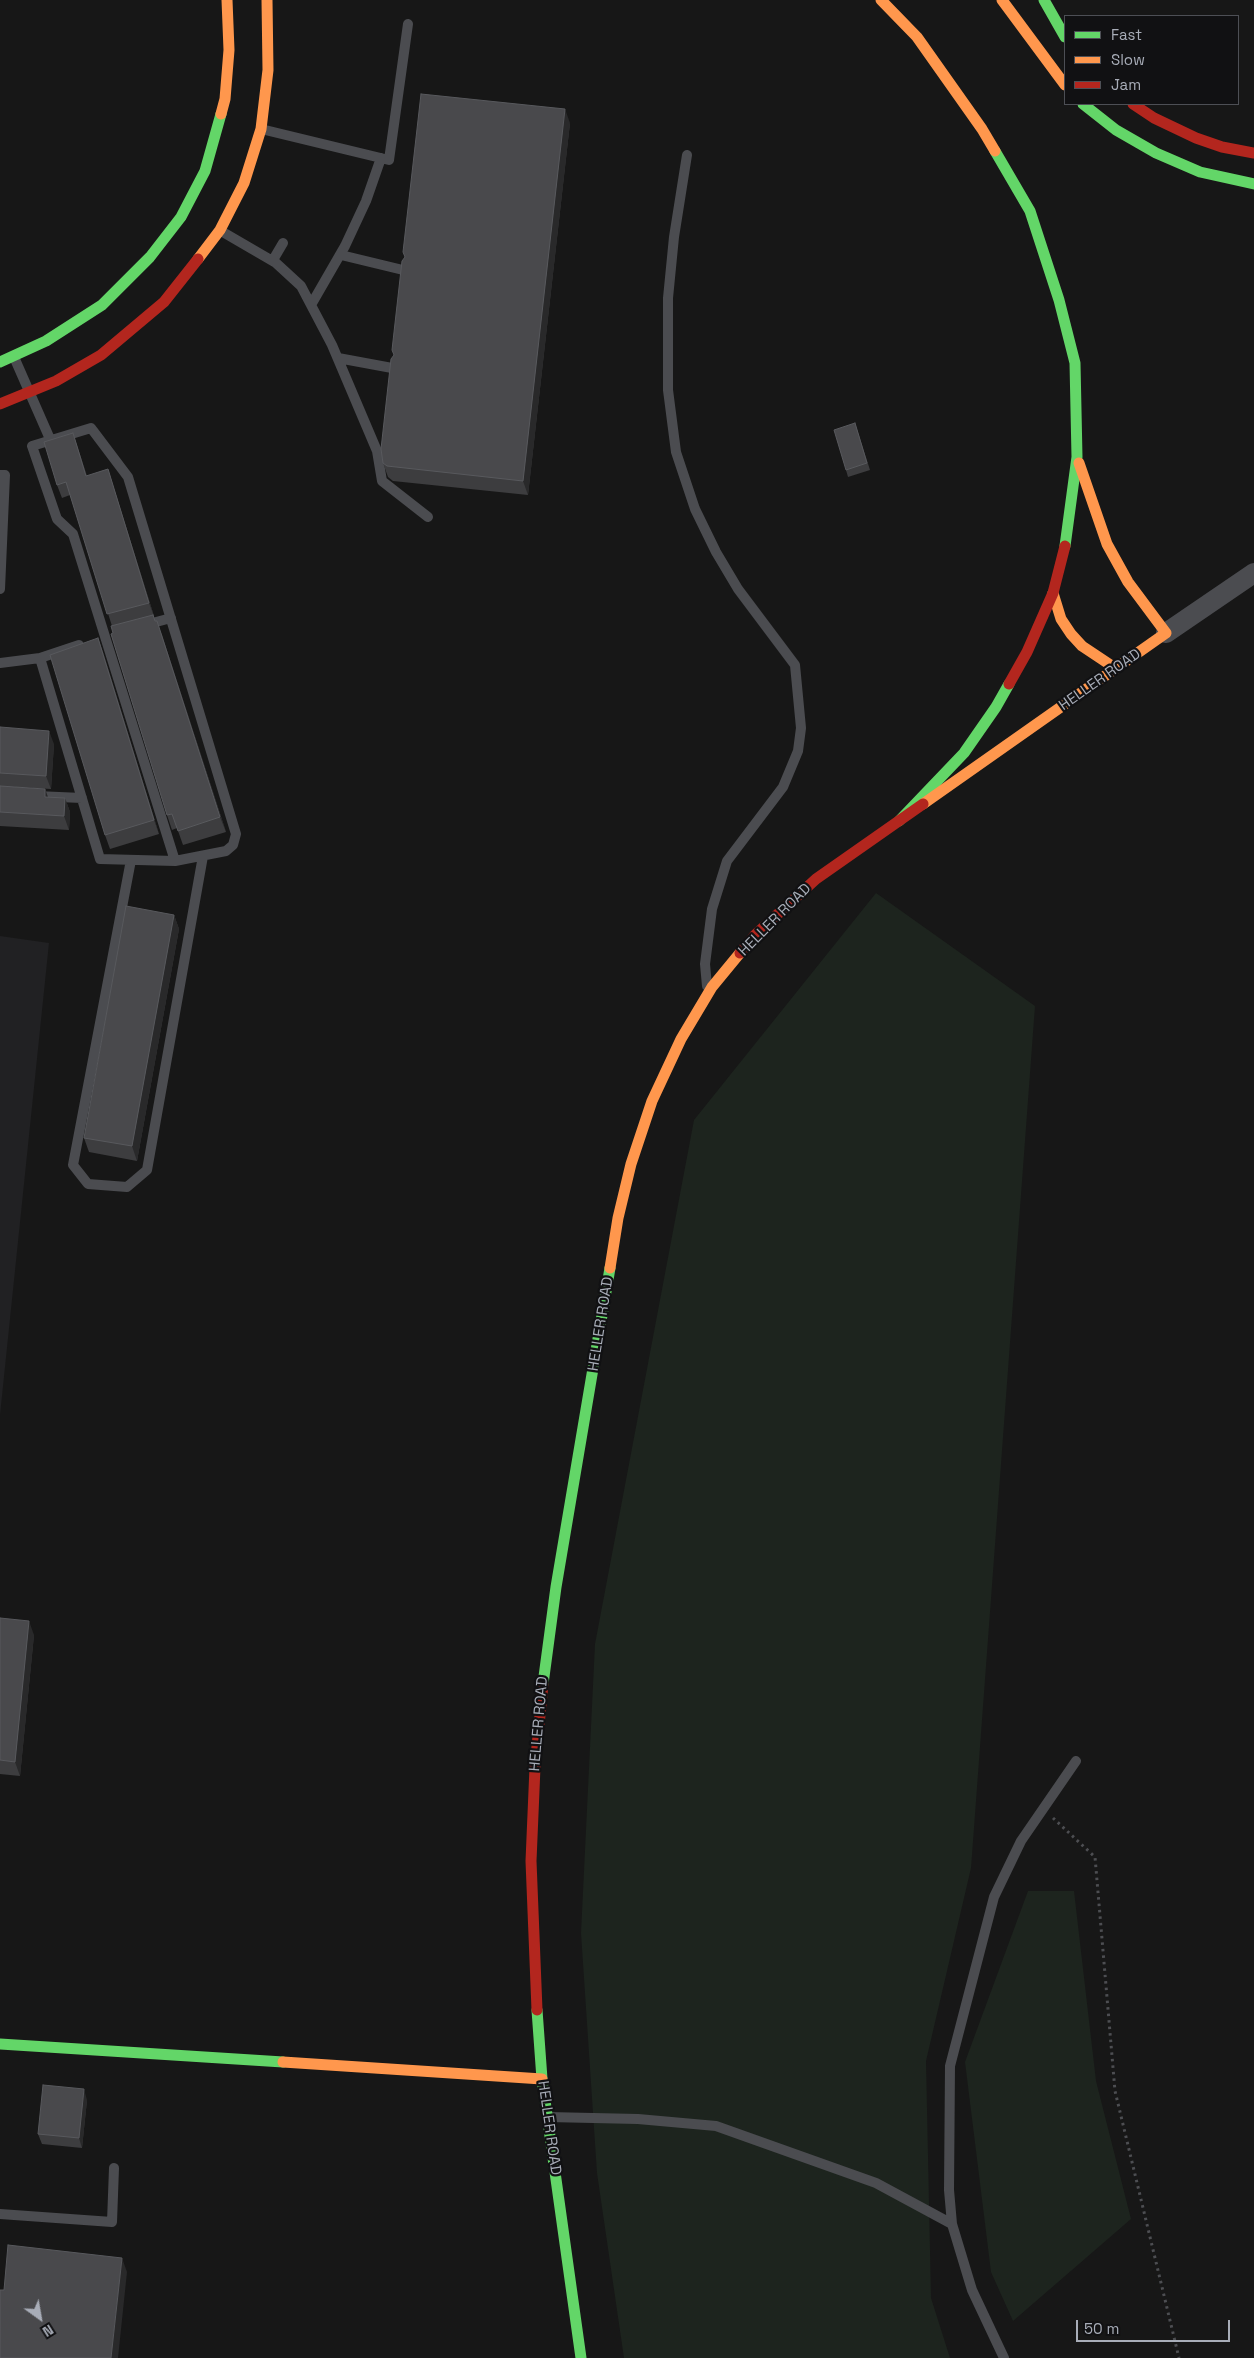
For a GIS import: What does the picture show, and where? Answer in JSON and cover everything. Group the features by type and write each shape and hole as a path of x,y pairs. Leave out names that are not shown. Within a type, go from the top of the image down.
{"main road":[{"path":"0,362 14,357 65,330 102,305 150,258 181,217 205,171 225,99 229,50 227,0"},
{"path":"0,404 56,381 101,355 144,320 184,279 220,230 244,183 260,128 268,70 266,0"},
{"path":"881,0 917,37 982,129 1030,211 1059,300 1075,363 1077,457 1066,544 1053,593 1027,652 996,707 964,753 899,821"},
{"path":"1002,0 1041,56 1064,85"},
{"path":"1044,0 1064,35"},
{"path":"1084,105 1122,134 1156,153 1200,172 1254,184"},
{"path":"1134,105 1154,118 1196,138 1222,147 1254,153"},
{"path":"1077,457 1106,544 1128,582 1166,633"},
{"path":"1053,593 1061,619 1071,634 1082,646 1115,668"},
{"name":"HELLER ROAD","path":"581,2358 542,2079 534,1963 532,1852 536,1757 544,1670 556,1587 618,1218 630,1164 652,1101 681,1039 710,991 755,935 810,886 1166,633"},
{"path":"0,2044 542,2079"}],"street":[{"name":"HELLER ROAD","path":"1166,633 1254,573"}],"lane":[{"path":"260,128 389,160 408,24"},
{"path":"687,155 674,237 668,298 668,390 676,452 695,509 716,552 738,589 795,665 800,728 798,751 783,787 727,861 712,908 705,964 706,983 710,991"},
{"path":"311,305 340,254 366,201 380,158"},
{"path":"220,230 273,260 301,286 338,358 377,451 382,481 428,518"},
{"path":"273,260 282,243"},
{"path":"340,254 404,270"},
{"path":"14,357 50,439"},
{"path":"338,358 392,368"},
{"path":"40,658 58,734 82,798 100,859 175,862 226,851 233,845 236,834 128,477 91,428 32,446 57,519 73,534 100,638 175,862"},
{"path":"0,475 5,475 0,589"},
{"path":"133,628 171,618"},
{"path":"0,663 40,658 100,638"},
{"path":"27,795 82,798"},
{"path":"131,860 73,1165 88,1184 128,1187 147,1170 203,856"},
{"path":"1004,2358 972,2290 952,2224 949,2190 950,2066 994,1896 1021,1841 1076,1760"},
{"path":"547,2117 638,2119 716,2126 876,2183 952,2224"},
{"path":"0,2214 112,2222 114,2168"}],"path":[{"path":"1043,1809 1095,1856 1115,2091 1179,2358"}],"shaded area":[{"path":"876,893 1035,1006 971,1868 926,2061 931,2298 950,2358 624,2358 597,2173 581,1933 595,1644 694,1120"},
{"path":"0,936 49,943 0,1415"},
{"path":"1028,1891 1074,1891 1096,2081 1131,2219 1013,2321 991,2272 965,2062"}],"building":[{"path":"421,94 565,109 523,481 387,466 383,463 381,449 391,359 394,355 392,350 402,261 405,257 403,252"},
{"path":"855,423 867,463 846,470 834,430"},
{"path":"73,433 86,476 108,469 149,603 107,614 66,482 57,485 44,442"},
{"path":"153,615 155,621 157,621 220,817 178,831 172,814 167,815 111,634 113,633 111,626"},
{"path":"98,638 154,820 105,835 50,655"},
{"path":"0,727 49,731 46,776 0,773"},
{"path":"0,786 45,789 45,797 65,798 64,816 0,812"},
{"path":"126,906 174,915 132,1146 84,1138"},
{"path":"0,1618 29,1621 15,1762 0,1760"},
{"path":"43,2085 84,2089 79,2138 38,2134"},
{"path":"8,2245 122,2258 111,2358 0,2358 0,2290 4,2290"}],"traffic: fast":[{"path":"1044,0 1064,35"},
{"path":"1084,105 1116,130 1156,153 1200,172 1254,184"},
{"path":"0,362 46,341 102,305 150,257 181,217 205,171 221,114"},
{"path":"995,151 1030,211 1059,300 1075,363 1077,457 1065,546"},
{"path":"899,821 964,753 996,707 1009,684"},
{"path":"543,1684 556,1587 610,1268"},
{"path":"537,2010 542,2079 581,2358"},
{"path":"0,2044 283,2062"}],"traffic: slow":[{"path":"221,114 225,99 229,50 227,0"},
{"path":"198,259 220,230 244,183 261,129 268,70 267,0"},
{"path":"881,0 917,37 982,129 995,151"},
{"path":"1002,0 1064,84"},
{"path":"1079,463 1107,544 1128,582 1166,633"},
{"path":"1053,593 1061,619 1071,634 1082,646 1115,668"},
{"path":"923,804 1166,633"},
{"path":"610,1268 618,1218 631,1164 652,1101 681,1039 712,987 740,953"},
{"path":"283,2062 542,2079"}],"traffic: jam":[{"path":"1134,105 1154,118 1196,138 1222,147 1254,153"},
{"path":"0,404 56,381 101,355 164,302 198,259"},
{"path":"1009,684 1027,652 1053,593 1065,546"},
{"path":"740,953 755,935 816,879 923,804"},
{"path":"537,2010 531,1861 535,1767 543,1684"}]}
